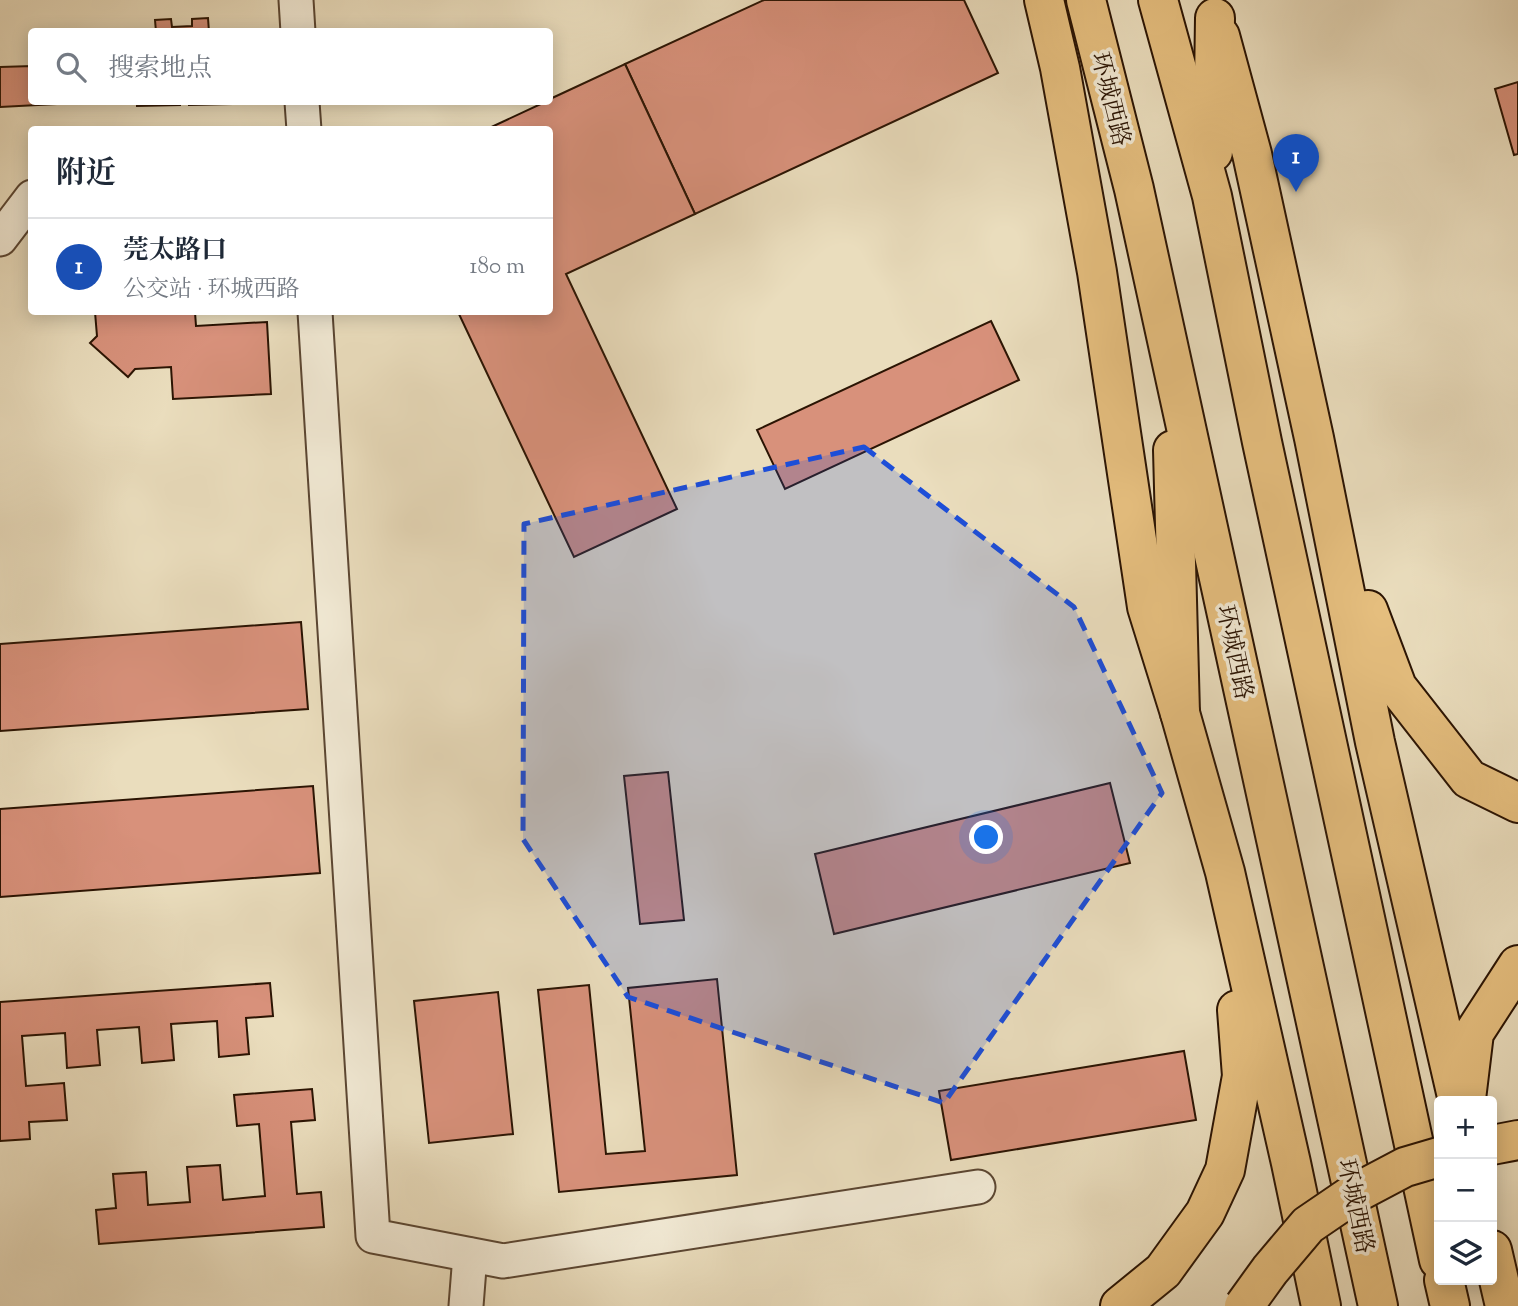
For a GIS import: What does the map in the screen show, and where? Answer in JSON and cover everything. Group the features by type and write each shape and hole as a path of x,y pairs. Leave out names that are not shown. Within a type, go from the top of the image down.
{"main road":[{"path":"1044,0 1060,68 1097,272 1147,607 1225,872 1321,1306"},
{"name":"环城西路","path":"1086,0 1134,189 1378,1306"},
{"path":"1158,0 1212,196 1262,442 1434,1238"},
{"path":"1212,196 1213,9"},
{"path":"1213,9 1252,154 1314,438 1375,742 1457,1096"},
{"path":"1170,354 1180,713"},
{"path":"1314,438 1358,584 1396,687 1469,779 1518,803"},
{"path":"1121,1306 1163,1271 1205,1213 1225,1170 1242,1076 1225,872"},
{"path":"1466,1096 1474,1033 1518,965"},
{"path":"1497,1144 1518,1140"},
{"path":"1244,1306 1308,1225 1352,1195 1405,1167 1434,1158"},
{"path":"1497,1272 1505,1306"},
{"path":"1445,1285 1450,1306"}],"lane":[{"path":"296,0 298,28"},
{"path":"302,105 304,126"},
{"path":"0,239 28,202"},
{"path":"315,315 373,1236 503,1261 978,1187"},
{"path":"466,1306 470,1255"}],"highlighted area":[{"path":"864,447 1074,607 1162,793 944,1103 628,997 523,839 524,524"}],"building":[{"path":"764,0 964,0 998,73 695,214 625,64"},
{"path":"208,18 209,28 156,28 155,20 171,19 172,27 192,26 192,19"},
{"path":"625,64 695,214 566,274 677,509 574,557 459,315 553,315 553,126 494,126 539,105 553,105 553,98"},
{"path":"28,66 28,105 38,105 0,107 0,67"},
{"path":"1518,82 1518,154 1514,155 1495,89"},
{"path":"95,315 195,315 196,326 267,322 271,394 173,399 171,367 135,369 128,377 90,343 97,336"},
{"path":"991,321 1019,380 785,489 757,430"},
{"path":"301,622 308,709 0,731 0,644"},
{"path":"668,772 684,920 640,924 624,776"},
{"path":"1110,783 1130,863 834,934 815,854"},
{"path":"313,786 320,873 0,897 0,809"},
{"path":"717,979 737,1175 559,1192 538,990 589,985 606,1154 645,1151 628,988"},
{"path":"270,983 273,1016 246,1018 249,1054 219,1057 217,1021 171,1024 174,1060 142,1063 139,1027 97,1030 100,1065 67,1068 65,1033 22,1036 26,1086 64,1083 67,1120 29,1122 30,1139 0,1141 0,1002"},
{"path":"498,992 513,1134 429,1143 414,1001"},
{"path":"1184,1051 1196,1120 951,1160 939,1091"},
{"path":"312,1089 315,1120 291,1122 297,1194 321,1192 324,1227 99,1244 96,1210 116,1208 113,1174 146,1172 148,1205 190,1202 187,1167 220,1165 223,1200 265,1196 259,1124 237,1126 234,1095"}],"place":[{"name":"莞太路口","path":"1296,192"}]}
